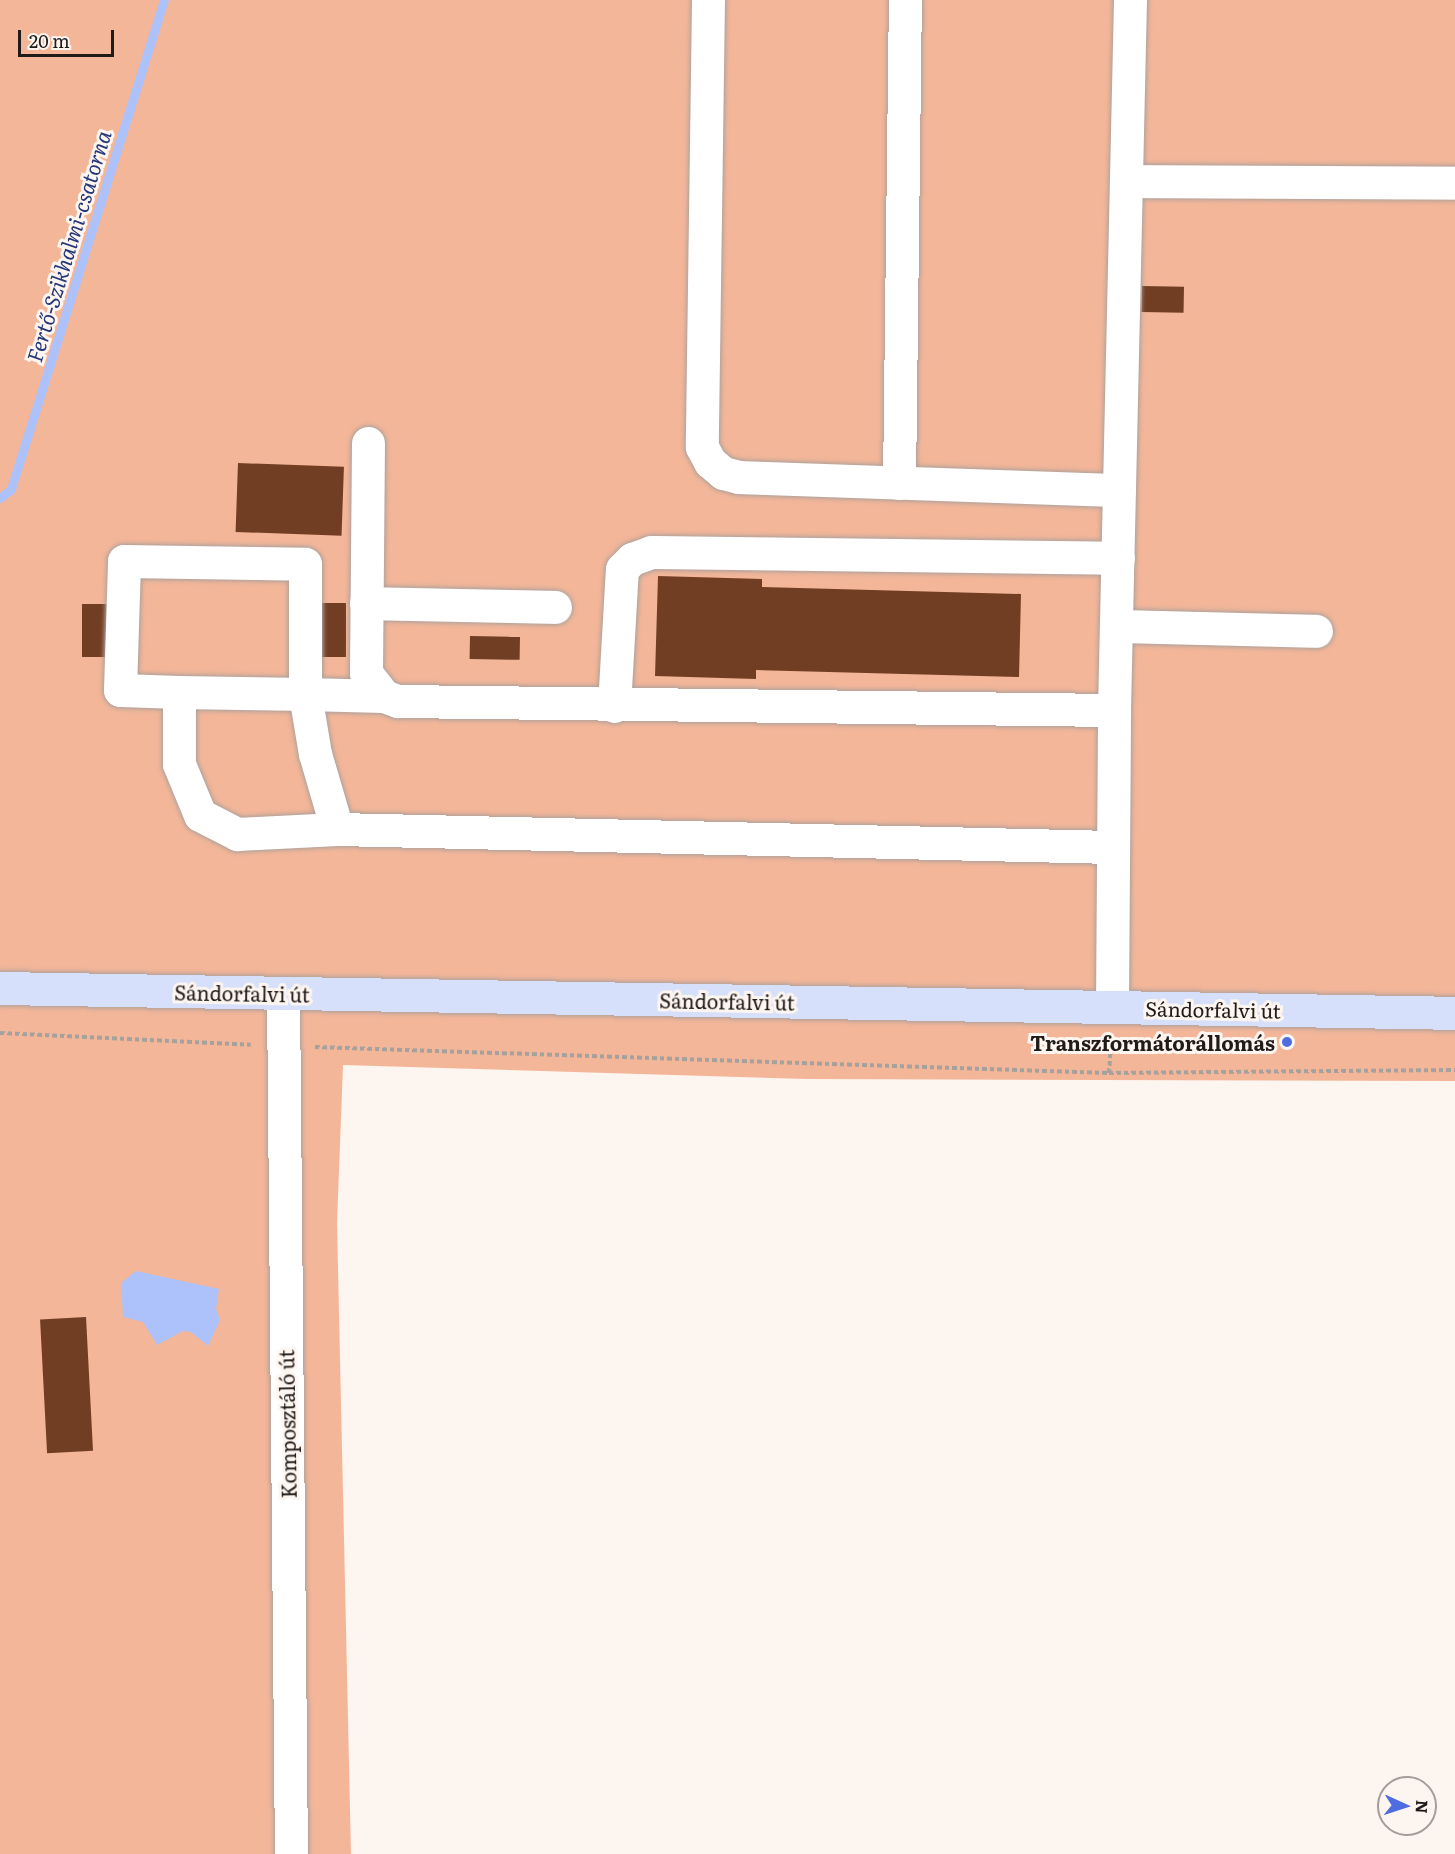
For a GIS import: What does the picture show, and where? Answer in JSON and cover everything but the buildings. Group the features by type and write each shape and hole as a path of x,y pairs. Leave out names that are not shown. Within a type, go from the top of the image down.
{"main road":[{"name":"Sándorfalvi út","path":"0,988 1455,1013"}],"street":[{"path":"708,0 702,447 723,473 739,477 1119,490"},
{"path":"899,483 905,0"},
{"path":"1112,1007 1114,710 1130,0"},
{"path":"1126,181 1455,183"},
{"path":"368,443 366,673 384,696"},
{"path":"614,706 622,569 632,559 651,552 1118,558"},
{"path":"337,829 315,754 305,694 305,564 124,561 120,690 179,692 305,694 384,696 398,701 614,706 1114,710"},
{"path":"366,603 555,607"},
{"path":"1116,626 1316,631"},
{"path":"179,692 179,764 200,815 237,834 337,829 1113,847"},
{"name":"Komposztáló út","path":"283,994 291,1854"}],"path":[{"path":"0,1033 284,1046 1109,1073 1455,1070"}],"shaded area":[{"path":"0,0 1455,0 1455,1081 807,1079 343,1065 337,1223 351,1854 0,1854"}],"water":[{"path":"136,1271 219,1289 216,1309 220,1320 208,1346 191,1332 183,1331 157,1345 143,1322 123,1317 121,1283"}],"waterway":[{"name":"Fertő-Szikhalmi-csatorna","path":"0,498 11,489 164,0"}],"place":[{"name":"Transzformátorállomás","path":"1287,1042"}]}
